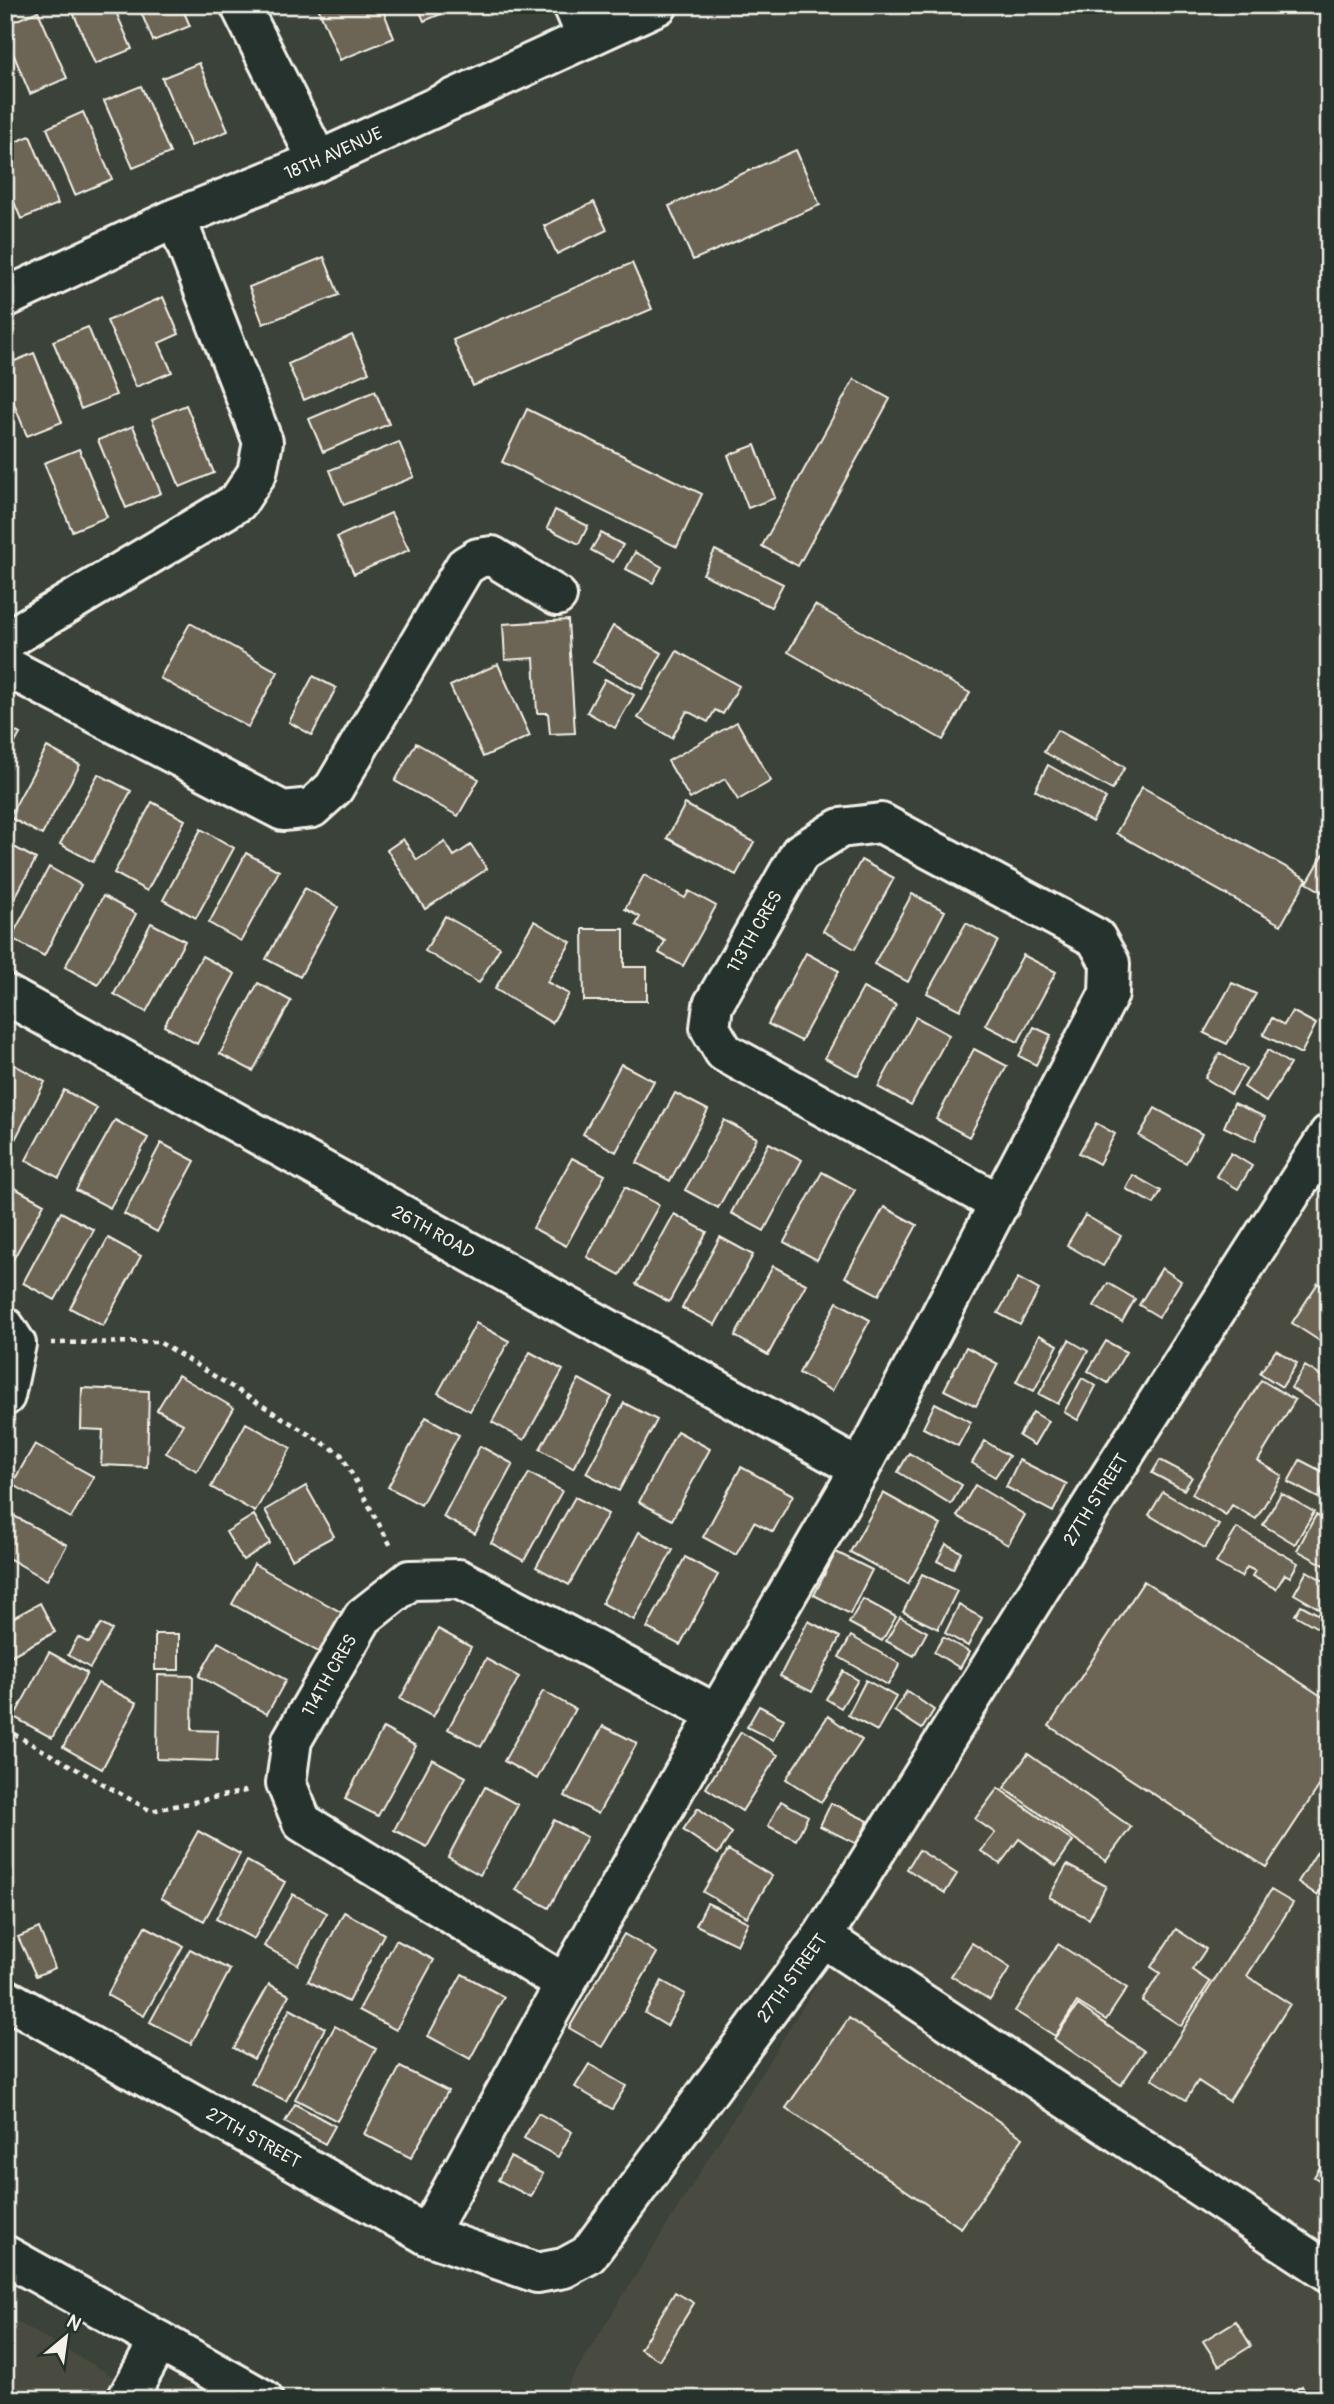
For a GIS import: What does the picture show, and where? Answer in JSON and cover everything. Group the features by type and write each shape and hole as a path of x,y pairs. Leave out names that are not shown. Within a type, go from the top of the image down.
{"street":[{"path":"240,5 318,161"},
{"name":"18TH AVENUE","path":"5,298 176,218 318,161 580,21 658,5"},
{"path":"5,641 239,502 257,473 263,442 176,218"},
{"path":"5,666 283,811 312,808 334,788 465,566 478,558 492,556 557,596"},
{"name":"113TH CRES","path":"881,823 1096,938 1110,963 1109,993 1000,1204 723,1052 710,1028 713,1005 800,853 840,828 881,823"},
{"name":"26TH ROAD","path":"5,995 860,1469"},
{"name":"27TH STREET","path":"5,1998 427,2235 537,2273 564,2268 588,2255 822,1937 1102,1489 1329,1134"},
{"path":"427,2235 717,1714 860,1469 1000,1204"},
{"path":"5,1396 11,1335"},
{"path":"410,1580 459,1579 717,1714"},
{"name":"114TH CRES","path":"286,1783 292,1740 363,1617 410,1580"},
{"path":"286,1783 302,1822 565,1984"},
{"path":"822,1937 1329,2273"},
{"path":"5,2255 263,2399"},
{"path":"127,2399 159,2341"}],"path":[{"path":"11,1335 159,1342 341,1454 410,1580"},
{"path":"5,1729 151,1811 286,1783"}],"shaded area":[{"path":"1329,1160 1329,2399 559,2399"},
{"path":"5,2315 153,2399 5,2399"}],"building":[{"path":"70,5 113,5 132,49 95,64"},
{"path":"138,5 181,5 190,26 153,41"},
{"path":"317,5 381,5 394,38 340,60"},
{"path":"417,5 463,5 424,21"},
{"path":"38,11 67,78 30,94 5,34 5,25"},
{"path":"199,63 228,131 191,146 162,78"},
{"path":"141,86 170,153 133,168 104,101"},
{"path":"83,112 112,179 75,195 47,128"},
{"path":"30,136 58,204 21,219 5,180 5,146"},
{"path":"796,150 820,205 693,260 669,206"},
{"path":"594,202 607,230 557,254 544,226"},
{"path":"324,257 339,295 263,324 249,287"},
{"path":"632,263 652,309 473,386 453,340"},
{"path":"163,297 179,334 159,343 172,372 136,387 107,321"},
{"path":"88,327 116,395 81,409 53,341"},
{"path":"352,335 369,372 304,400 288,364"},
{"path":"34,353 62,422 27,436 5,382 5,365"},
{"path":"854,379 890,399 798,566 762,546"},
{"path":"375,391 389,424 323,452 309,419"},
{"path":"186,405 214,473 180,487 152,419"},
{"path":"527,409 702,494 677,547 502,462"},
{"path":"133,426 161,493 126,508 98,440"},
{"path":"399,442 414,477 344,505 330,470"},
{"path":"755,445 775,498 748,508 728,455"},
{"path":"79,449 107,517 72,531 44,463"},
{"path":"555,510 588,526 579,544 547,528"},
{"path":"391,513 409,550 354,574 337,537"},
{"path":"601,533 623,545 613,562 591,550"},
{"path":"715,550 783,584 771,607 703,574"},
{"path":"635,552 662,567 653,583 626,569"},
{"path":"815,605 970,693 943,740 788,652"},
{"path":"568,620 575,733 550,734 548,713 537,713 534,658 505,660 503,624"},
{"path":"190,623 278,672 248,727 160,678"},
{"path":"613,626 662,653 642,689 593,662"},
{"path":"677,651 739,686 723,714 715,710 708,722 687,711 672,738 638,718"},
{"path":"498,664 530,736 483,757 450,686"},
{"path":"313,676 336,688 312,735 289,722"},
{"path":"605,679 634,695 615,728 587,712"},
{"path":"737,722 771,781 738,800 725,779 690,799 668,761"},
{"path":"5,726 20,734 5,761"},
{"path":"1057,730 1125,767 1112,790 1044,752"},
{"path":"416,743 479,779 458,816 395,781"},
{"path":"47,747 80,765 42,835 9,817"},
{"path":"1048,765 1106,798 1092,822 1035,790"},
{"path":"98,774 131,791 93,862 60,844"},
{"path":"1142,787 1307,879 1281,925 1116,833"},
{"path":"152,802 185,820 147,891 114,873"},
{"path":"685,804 754,842 736,875 667,838"},
{"path":"201,829 234,848 196,918 163,900"},
{"path":"403,839 417,860 445,842 454,856 471,845 487,869 425,909 387,850"},
{"path":"5,842 36,859 5,916"},
{"path":"1329,845 1329,896 1307,883"},
{"path":"246,853 279,871 241,941 209,923"},
{"path":"861,860 894,878 855,949 823,931"},
{"path":"49,867 81,885 44,956 11,938"},
{"path":"644,875 685,898 689,891 716,906 683,966 659,953 665,941 636,925 640,917 625,909"},
{"path":"305,888 338,907 300,977 266,959"},
{"path":"912,894 945,911 908,982 874,964"},
{"path":"103,896 136,914 98,985 65,967"},
{"path":"445,916 500,947 479,983 425,951"},
{"path":"534,921 571,942 547,982 569,994 552,1023 495,989"},
{"path":"151,923 185,941 146,1012 114,994"},
{"path":"966,923 998,941 960,1010 927,993"},
{"path":"583,929 624,929 624,967 647,967 647,1001 584,1001"},
{"path":"806,953 839,971 801,1041 768,1024"},
{"path":"1023,955 1056,972 1018,1042 985,1025"},
{"path":"202,956 235,974 197,1044 164,1026"},
{"path":"258,983 291,1001 253,1071 220,1054"},
{"path":"1232,983 1256,994 1227,1044 1204,1033"},
{"path":"863,988 896,1005 858,1076 825,1058"},
{"path":"1292,1011 1316,1024 1301,1054 1263,1035 1272,1018 1284,1025"},
{"path":"916,1017 949,1035 911,1105 878,1087"},
{"path":"1034,1027 1051,1035 1036,1065 1019,1056"},
{"path":"974,1049 1007,1066 969,1137 936,1119"},
{"path":"1268,1050 1290,1064 1266,1102 1244,1087"},
{"path":"1220,1053 1246,1069 1231,1094 1205,1078"},
{"path":"13,1064 45,1082 8,1153 5,1151 5,1077"},
{"path":"621,1064 654,1081 616,1152 583,1134"},
{"path":"64,1090 97,1108 59,1178 26,1160"},
{"path":"675,1093 708,1110 670,1181 637,1163"},
{"path":"1234,1103 1265,1117 1255,1141 1224,1127"},
{"path":"1155,1108 1202,1134 1186,1163 1139,1136"},
{"path":"115,1120 148,1138 110,1208 76,1190"},
{"path":"724,1120 757,1138 718,1208 685,1190"},
{"path":"1096,1123 1115,1134 1099,1164 1079,1153"},
{"path":"161,1143 195,1161 157,1232 124,1214"},
{"path":"769,1143 802,1160 764,1231 731,1213"},
{"path":"1231,1153 1252,1166 1238,1189 1216,1176"},
{"path":"572,1158 605,1175 566,1246 533,1228"},
{"path":"822,1172 855,1190 817,1260 784,1242"},
{"path":"1133,1175 1161,1191 1154,1204 1126,1189"},
{"path":"11,1186 44,1204 5,1274 5,1196"},
{"path":"625,1187 659,1205 620,1275 587,1257"},
{"path":"884,1207 917,1225 879,1295 845,1277"},
{"path":"61,1212 94,1230 55,1300 23,1283"},
{"path":"674,1214 707,1232 669,1302 636,1284"},
{"path":"1085,1215 1121,1236 1103,1266 1067,1245"},
{"path":"720,1237 753,1255 715,1325 682,1308"},
{"path":"108,1238 141,1256 103,1326 70,1308"},
{"path":"773,1266 806,1284 768,1355 735,1336"},
{"path":"1162,1268 1181,1281 1159,1317 1139,1305"},
{"path":"1018,1278 1039,1290 1020,1325 998,1313"},
{"path":"1108,1283 1135,1299 1122,1322 1094,1306"},
{"path":"1318,1283 1329,1290 1329,1347 1292,1323"},
{"path":"837,1302 870,1320 832,1391 799,1373"},
{"path":"476,1323 509,1341 470,1411 438,1393"},
{"path":"1039,1335 1058,1345 1034,1391 1016,1382"},
{"path":"1069,1340 1088,1351 1058,1404 1039,1394"},
{"path":"1106,1341 1126,1352 1108,1383 1088,1371"},
{"path":"966,1347 998,1364 976,1406 944,1390"},
{"path":"1276,1350 1297,1363 1282,1387 1260,1373"},
{"path":"530,1352 563,1370 524,1440 492,1422"},
{"path":"1305,1366 1329,1381 1329,1398 1322,1408 1291,1388"},
{"path":"178,1375 234,1408 197,1471 166,1453 183,1424 157,1410"},
{"path":"1082,1378 1096,1386 1078,1420 1064,1412"},
{"path":"579,1379 612,1397 573,1468 540,1449"},
{"path":"1261,1380 1295,1400 1258,1461 1282,1476 1256,1519 1232,1505 1226,1515 1192,1494"},
{"path":"82,1388 149,1391 147,1467 101,1465 103,1430 81,1429"},
{"path":"624,1403 657,1420 619,1491 586,1473"},
{"path":"935,1403 971,1422 958,1446 923,1428"},
{"path":"1033,1412 1048,1421 1034,1445 1019,1436"},
{"path":"426,1417 459,1435 421,1505 388,1487"},
{"path":"246,1423 291,1448 255,1512 211,1487"},
{"path":"677,1431 710,1449 672,1520 639,1502"},
{"path":"985,1441 1009,1456 995,1477 972,1463"},
{"path":"35,1444 94,1477 71,1518 12,1484"},
{"path":"480,1446 513,1464 475,1534 443,1517"},
{"path":"909,1453 962,1485 951,1504 898,1472"},
{"path":"1019,1460 1067,1484 1053,1512 1006,1487"},
{"path":"1160,1460 1192,1477 1184,1490 1152,1473"},
{"path":"1300,1460 1329,1475 1318,1498 1288,1482"},
{"path":"741,1467 793,1495 773,1532 754,1522 736,1555 703,1537"},
{"path":"529,1473 562,1491 524,1561 491,1543"},
{"path":"975,1485 1025,1515 1008,1545 957,1516"},
{"path":"306,1486 334,1536 292,1559 265,1510"},
{"path":"1163,1492 1219,1525 1205,1548 1149,1515"},
{"path":"883,1493 941,1525 908,1584 850,1552"},
{"path":"1281,1493 1314,1512 1295,1544 1263,1525"},
{"path":"575,1497 608,1514 569,1585 536,1567"},
{"path":"5,1511 67,1545 47,1580 8,1558 5,1564"},
{"path":"254,1515 270,1543 243,1560 226,1532"},
{"path":"1316,1515 1329,1522 1329,1557 1324,1565 1297,1550"},
{"path":"1237,1528 1298,1563 1290,1577 1285,1574 1276,1589 1252,1576 1255,1571 1247,1567 1241,1577 1216,1563"},
{"path":"639,1532 673,1550 634,1620 602,1603"},
{"path":"946,1544 961,1552 953,1569 937,1561"},
{"path":"836,1552 872,1570 850,1614 814,1595"},
{"path":"685,1557 718,1575 680,1645 647,1628"},
{"path":"254,1564 346,1615 324,1655 232,1604"},
{"path":"1307,1571 1329,1584 1329,1594 1320,1609 1294,1594"},
{"path":"922,1574 957,1591 938,1629 903,1612"},
{"path":"1144,1581 1329,1701 1329,1771 1266,1867 1049,1726"},
{"path":"863,1599 896,1617 882,1641 849,1623"},
{"path":"40,1603 55,1632 5,1659 5,1622"},
{"path":"959,1605 982,1618 968,1646 945,1633"},
{"path":"1301,1605 1329,1620 1325,1632 1295,1615"},
{"path":"900,1617 927,1632 914,1656 886,1641"},
{"path":"808,1621 840,1637 812,1692 780,1676"},
{"path":"101,1624 112,1630 90,1668 68,1655 78,1637 89,1643"},
{"path":"438,1629 471,1647 433,1717 400,1699"},
{"path":"155,1634 179,1634 179,1670 155,1670"},
{"path":"851,1636 900,1664 888,1685 839,1657"},
{"path":"943,1637 969,1652 960,1668 934,1652"},
{"path":"218,1642 286,1680 267,1714 199,1676"},
{"path":"49,1652 87,1673 52,1738 14,1717"},
{"path":"486,1659 519,1677 481,1747 448,1729"},
{"path":"843,1671 858,1680 841,1708 826,1699"},
{"path":"158,1675 193,1676 192,1730 218,1731 217,1761 157,1759"},
{"path":"866,1680 896,1697 877,1731 848,1715"},
{"path":"98,1683 137,1703 102,1769 63,1747"},
{"path":"543,1691 575,1709 537,1779 504,1761"},
{"path":"907,1691 934,1710 922,1729 894,1711"},
{"path":"759,1706 784,1719 773,1740 747,1727"},
{"path":"828,1716 862,1740 821,1802 786,1779"},
{"path":"603,1726 637,1743 598,1814 565,1796"},
{"path":"383,1728 416,1746 378,1816 345,1799"},
{"path":"741,1732 778,1755 742,1811 706,1788"},
{"path":"1028,1754 1131,1827 1106,1861 1004,1788"},
{"path":"432,1759 466,1777 427,1847 394,1830"},
{"path":"485,1787 518,1805 480,1875 448,1857"},
{"path":"998,1788 1073,1841 1056,1866 1019,1839 1000,1864 981,1851 995,1833 975,1819"},
{"path":"781,1801 808,1816 796,1840 768,1826"},
{"path":"831,1803 868,1821 857,1844 820,1826"},
{"path":"698,1808 732,1833 718,1854 683,1830"},
{"path":"554,1820 587,1837 549,1908 516,1890"},
{"path":"198,1831 240,1854 204,1921 161,1898"},
{"path":"1329,1833 1329,1876 1317,1895 1298,1882"},
{"path":"728,1850 772,1876 747,1917 703,1892"},
{"path":"919,1850 957,1874 945,1893 907,1869"},
{"path":"247,1861 285,1882 254,1939 216,1919"},
{"path":"1067,1865 1106,1886 1089,1919 1049,1897"},
{"path":"1271,1890 1293,1903 1247,1976 1290,2004 1229,2101 1198,2081 1186,2100 1152,2079"},
{"path":"293,1894 327,1913 298,1965 264,1946"},
{"path":"707,1903 748,1922 737,1945 696,1925"},
{"path":"344,1912 384,1934 348,2002 308,1981"},
{"path":"145,1926 183,1946 144,2016 107,1995"},
{"path":"39,1928 55,1968 36,1976 18,1937"},
{"path":"1176,1929 1206,1949 1192,1970 1210,1982 1181,2026 1142,2001 1160,1973 1151,1967"},
{"path":"624,1934 657,1953 602,2047 569,2028"},
{"path":"396,1940 434,1960 396,2030 359,2010"},
{"path":"972,1943 1010,1968 990,2000 951,1976"},
{"path":"1058,1944 1127,1988 1106,2020 1077,2002 1055,2036 1015,2011"},
{"path":"190,1949 230,1970 191,2044 150,2022"},
{"path":"462,1974 504,1997 470,2059 428,2036"},
{"path":"662,1981 685,1994 667,2026 645,2013"},
{"path":"269,1984 289,1995 254,2059 234,2048"},
{"path":"1078,2005 1144,2051 1121,2085 1054,2039"},
{"path":"290,2009 325,2028 286,2101 251,2083"},
{"path":"849,2018 1023,2138 961,2228 786,2108"},
{"path":"335,2026 376,2049 337,2121 295,2099"},
{"path":"589,2064 626,2086 612,2109 575,2087"},
{"path":"400,2067 448,2091 411,2158 364,2134"},
{"path":"295,2104 335,2126 325,2144 285,2122"},
{"path":"538,2113 572,2132 558,2157 524,2138"},
{"path":"1329,2153 1329,2186 1314,2177"},
{"path":"510,2157 543,2174 531,2197 498,2180"},
{"path":"675,2292 694,2303 659,2360 640,2349"},
{"path":"1236,2321 1251,2346 1219,2366 1203,2341"},
{"path":"1302,2386 1308,2399 1278,2399"}]}
